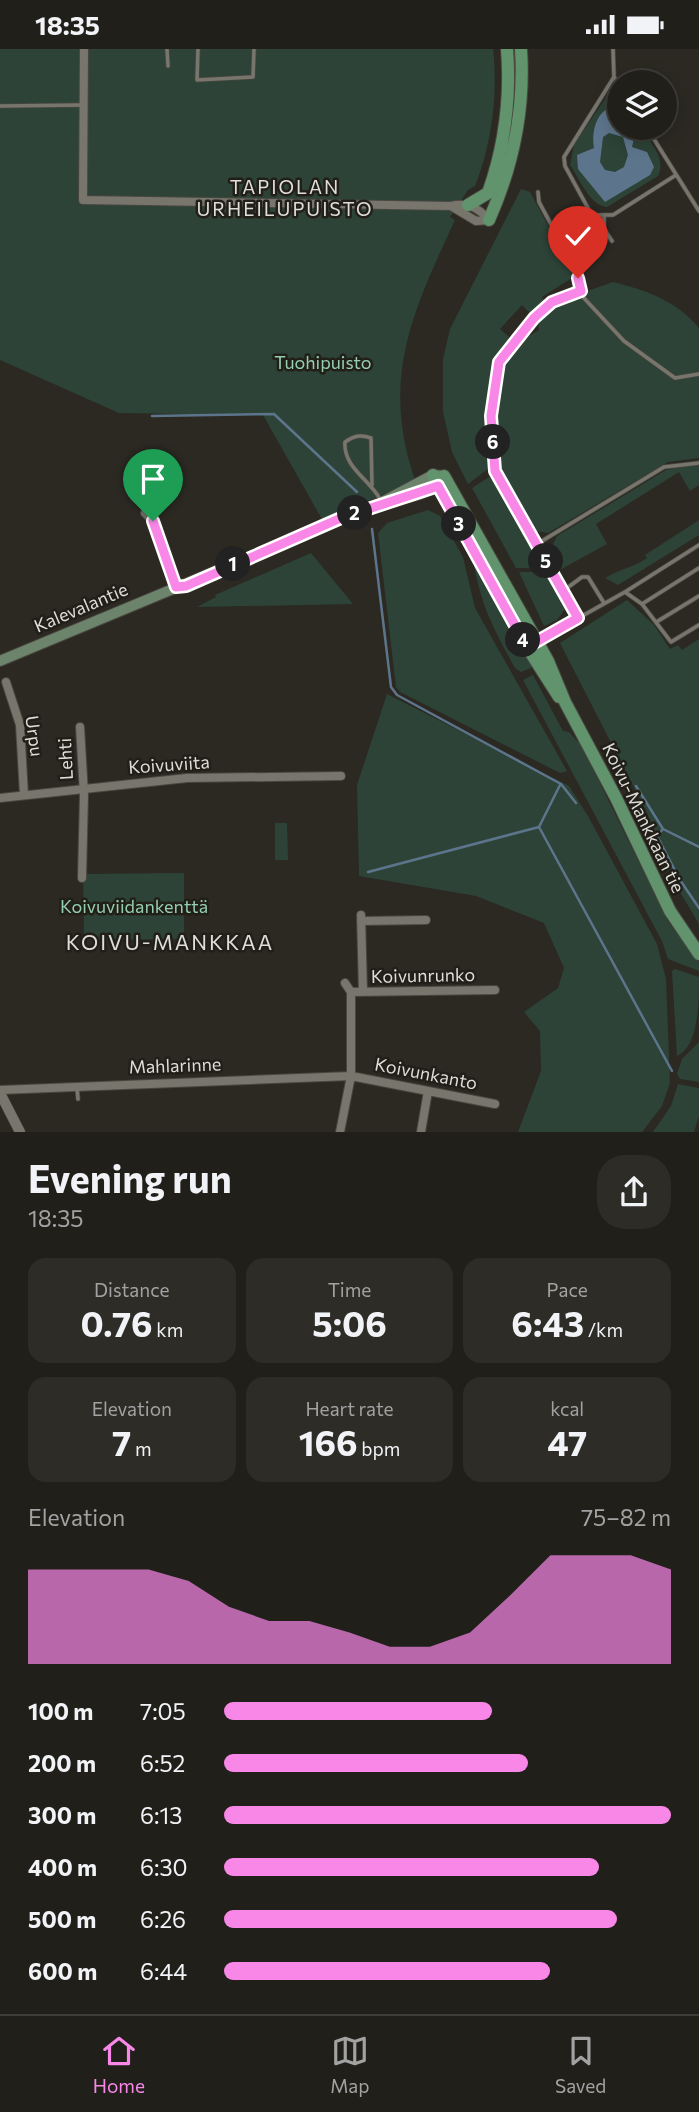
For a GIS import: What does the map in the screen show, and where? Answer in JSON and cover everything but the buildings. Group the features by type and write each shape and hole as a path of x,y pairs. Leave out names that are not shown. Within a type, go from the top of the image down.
{"main road":[{"path":"468,205 488,193 507,119 507,49"},
{"path":"489,220 510,167 515,143 522,79 521,49"},
{"name":"Kalevalantie","path":"0,661 439,479"},
{"name":"Koivu-Mankkaan tie","path":"439,479 532,644 561,687 565,702 616,798 670,911 698,949"}],"street":[{"path":"85,49 83,200 468,205 481,211 489,220"},
{"path":"451,206 476,221 489,220"},
{"path":"145,513 153,521 176,587"},
{"name":"Urpu","path":"6,682 20,725 24,795"},
{"name":"Lehti","path":"80,727 83,789 82,879"},
{"name":"Koivuviita","path":"0,798 187,778 341,776"},
{"path":"363,992 361,918 426,920"},
{"path":"340,1132 351,1076 351,992 345,983"},
{"name":"Koivunrunko","path":"351,992 495,990"},
{"name":"Mahlarinne","path":"0,1092 76,1086 351,1076"},
{"name":"Koivunkanto","path":"351,1076 495,1104"},
{"path":"421,1132 428,1091"},
{"path":"0,1092 20,1132"}],"lane":[{"path":"167,49 168,66"},
{"path":"198,49 197,80 253,77 254,49"},
{"path":"614,49 614,70"},
{"path":"607,88 564,157 565,166 589,210 596,215 613,215 676,175"},
{"path":"0,106 84,105"},
{"path":"654,140 699,211"},
{"path":"538,192 539,202 574,267 582,296 624,341 675,378 699,375"},
{"path":"596,215 597,233 602,243"},
{"path":"604,216 604,229 612,240"},
{"path":"578,618 495,471 491,416 499,362 534,318 552,302 581,291"},
{"path":"372,485 371,438 361,435 345,442 348,461 372,485 382,502"},
{"path":"537,544 664,467 699,463"},
{"path":"532,644 625,592 699,545"},
{"path":"642,604 699,568"},
{"path":"563,591 582,577 587,577 604,603"},
{"path":"625,592 642,604 658,621 671,642 699,625"},
{"path":"658,621 699,596"},
{"path":"76,1086 78,1099"}],"green space":[{"name":"TAPIOLAN URHEILUPUISTO","path":"0,49 493,49 495,83 486,153 475,186 468,190 450,217 455,220 426,285 406,346 401,377 401,409 405,443 415,480 323,521 263,415 119,413 0,360"},
{"path":"607,96 607,140 649,140 659,157 658,176 607,207 601,205 590,197 570,165 574,145"},
{"path":"521,189 530,192 575,276 542,297 545,303 533,316 522,305 500,329 511,339 499,357 493,357 495,372 489,417 485,423 488,469 468,484 452,452 443,412 443,359 450,329"},
{"path":"613,282 660,298 681,311 699,328 699,458 668,462 548,533 535,531 500,466 495,420 503,366 519,342 539,330 538,321 568,298"},
{"path":"681,466 699,466 699,485 690,491 679,472 596,524 607,544 558,571 548,555 557,536 666,470"},
{"path":"489,477 499,482 544,568 516,568 472,488"},
{"path":"428,510 440,516 463,557 475,608 567,771 560,773 400,692 396,687 378,533 387,523"},
{"path":"699,520 699,535 618,585 605,578 647,558 645,555"},
{"path":"311,553 353,604 197,607 216,597 215,595"},
{"path":"473,560 531,668 521,672 515,668 507,654 484,604"},
{"path":"519,572 547,572 565,609 557,620 544,626"},
{"path":"627,600 654,625 670,649 678,645 682,650 699,639 699,924 671,877 645,821 648,815 560,643"},
{"path":"533,675 563,731 569,732 581,745 669,923 699,962 699,971 668,959 662,941 523,680"},
{"path":"387,694 569,786 588,816 657,944 666,979 670,1083 662,1106 642,1132 518,1132 541,1071 540,1031 524,1012 558,988 564,968 544,923 476,896 359,876 357,785"},
{"path":"275,823 287,823 288,860 275,860"},
{"name":"Koivuviidankenttä","path":"184,873 184,939 84,940 83,874"},
{"path":"675,969 699,977 694,1033 690,1043 677,1056 672,971"},
{"path":"699,1042 699,1082 680,1079 677,1074 682,1059"},
{"path":"678,1084 699,1088 699,1116 694,1132 653,1132 671,1106"}],"water":[{"path":"607,109 607,134 603,137 600,162 605,170 615,172 624,167 628,155 624,140 634,140 632,147 647,152 654,167 650,175 605,202 578,169 577,155 594,148 595,126"}],"waterway":[{"path":"152,416 274,414 357,492"},
{"path":"372,529 391,687 397,695 561,784 576,803"},
{"path":"368,872 539,827 560,785"},
{"path":"636,786 663,829 699,847"},
{"path":"539,827 672,1071"},
{"path":"663,829 657,836 680,880 699,908"}],"district":[{"name":"TAPIOLAN URHEILUPUISTO","path":"285,198"},
{"name":"KOIVU-MANKKAA","path":"170,943"}],"route":[{"path":"153,521 176,587 186,586 341,518 382,502 411,496 438,486 527,647 578,618 495,471 491,416 499,362 534,318 552,302 581,291 578,278"}],"park label":[{"name":"Tuohipuisto","path":"323,363"}]}
